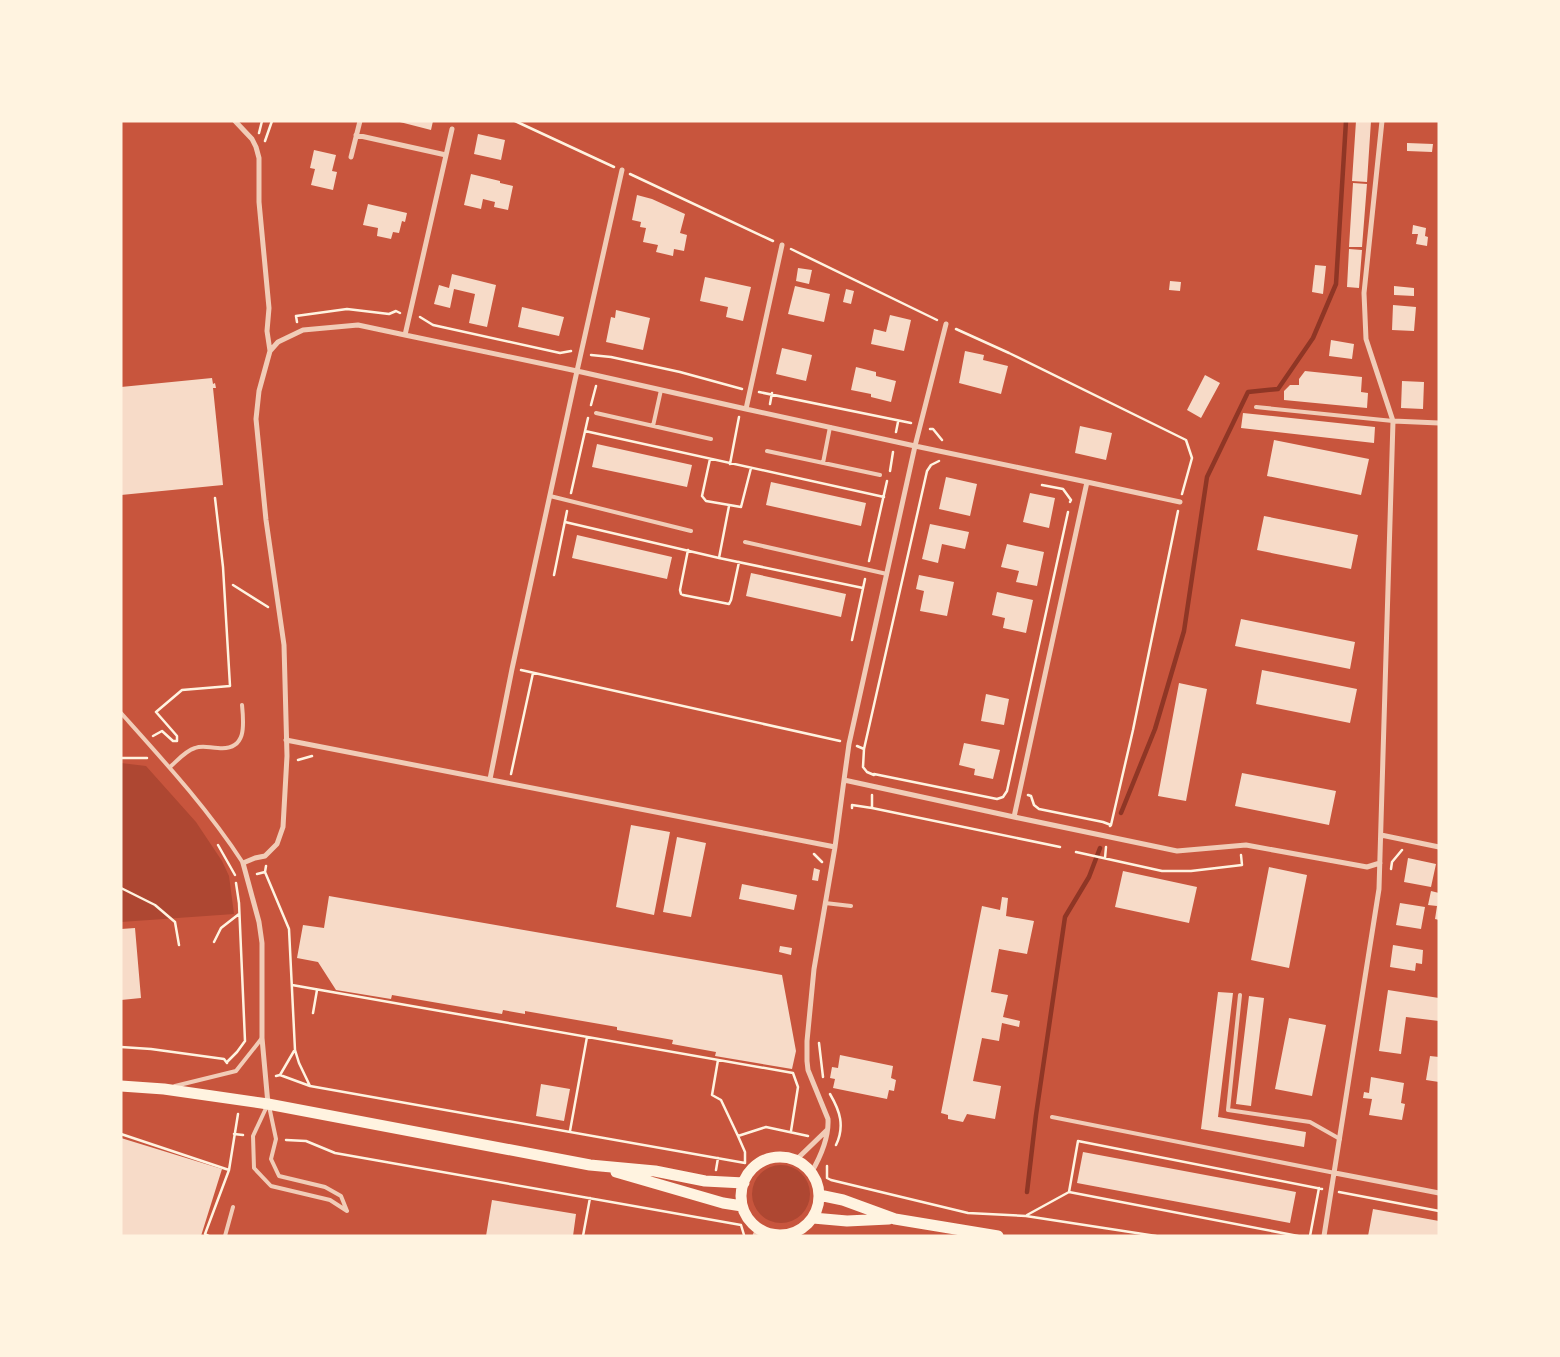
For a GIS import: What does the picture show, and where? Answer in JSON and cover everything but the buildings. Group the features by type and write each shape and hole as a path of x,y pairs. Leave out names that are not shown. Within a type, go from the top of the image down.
{"main road":[{"path":"121,1086 164,1089 240,1099 590,1165 723,1203 742,1206"},
{"path":"777,1157 796,1160 811,1172 817,1184 819,1195 818,1206 813,1218 801,1229 782,1236 756,1232 742,1206 741,1194 744,1183 752,1168 765,1160 777,1157"},
{"path":"590,1165 654,1170 705,1180 744,1183"},
{"path":"819,1195 843,1200 896,1219 998,1236"},
{"path":"813,1218 847,1220 896,1219"}],"street":[{"path":"235,121 252,139 259,158 259,202 269,308 267,331 270,351 259,391 256,419 266,520 284,645 286,740 283,827 277,844 265,856 255,858 243,864 259,922 262,943 262,1038 268,1104"},
{"path":"351,157 360,121"},
{"path":"1324,1236 1379,889 1393,421 1366,339 1364,294 1382,121"},
{"path":"405,335 452,129"},
{"path":"356,135 446,155"},
{"path":"490,779 512,669 622,170"},
{"path":"746,408 782,245"},
{"path":"811,1172 825,1146 828,1119 808,1070 806,1054 814,969 835,847 849,744 915,446 946,324"},
{"path":"270,351 278,342 303,330 358,325 1180,502"},
{"path":"1393,421 1439,423"},
{"path":"1014,817 1087,482"},
{"path":"286,740 835,847"},
{"path":"844,780 1177,851 1246,845 1367,867 1380,863"},
{"path":"1381,835 1439,847"},
{"path":"796,1160 827,1130"},
{"path":"1335,1174 1439,1193"}],"lane":[{"path":"653,426 661,390"},
{"path":"1256,407 1393,421"},
{"path":"596,413 711,439"},
{"path":"822,463 830,427"},
{"path":"766,451 880,475"},
{"path":"550,496 692,530"},
{"path":"745,542 887,574"},
{"path":"170,767 189,750 196,747 206,746 226,749 237,744 243,732 242,705"},
{"path":"121,713 170,767 217,824 243,864"},
{"path":"825,903 851,906"},
{"path":"1240,995 1228,1110 1310,1122 1340,1139"},
{"path":"164,1089 236,1072 262,1038"},
{"path":"268,1104 276,1139 271,1159 279,1176 325,1186 341,1196 347,1211 330,1200 271,1186 254,1168 253,1136 268,1104"},
{"path":"1052,1117 1335,1174"},
{"path":"225,1236 234,1207"}],"path":[{"path":"515,121 782,245 1186,440 1192,458 1180,502 1110,830"},
{"path":"299,332 296,316 347,309 389,314 396,311 422,318 433,325 551,351 570,350 680,372 750,390 772,393 933,429 942,440 939,461 931,465 927,471 864,749 863,767 867,772 874,774 997,799 1005,795 1071,500"},
{"path":"591,406 597,385"},
{"path":"554,575 589,414"},
{"path":"730,464 739,417 732,416"},
{"path":"585,431 884,497"},
{"path":"890,472 894,450 892,449"},
{"path":"710,459 702,498 706,501 738,508 742,506 750,468"},
{"path":"852,640 888,480"},
{"path":"1034,483 1063,489 1071,500 1083,502"},
{"path":"121,758 148,758 138,747 160,731 164,732 173,741 177,741 177,736 156,712 182,690 230,686 223,567 215,498"},
{"path":"719,558 730,506"},
{"path":"565,522 719,558 863,588"},
{"path":"688,550 680,590 683,595 729,604 740,562"},
{"path":"512,669 849,744 864,749"},
{"path":"509,783 533,673"},
{"path":"296,760 318,754"},
{"path":"872,808 874,774"},
{"path":"1026,795 1031,796 1034,805 1039,809 1111,825"},
{"path":"851,814 852,805 872,808 1060,847"},
{"path":"212,838 236,877 239,914 244,1041 227,1062"},
{"path":"1104,858 1107,843"},
{"path":"1391,871 1392,862 1404,849"},
{"path":"806,852 815,854 823,863 832,864"},
{"path":"1076,852 1162,871 1190,872 1242,865 1241,855 1249,856"},
{"path":"266,866 265,872 289,929 295,1050 310,1086"},
{"path":"236,877 265,872"},
{"path":"121,888 155,905 176,922 179,945"},
{"path":"214,942 221,928 239,914"},
{"path":"292,985 793,1073 798,1087 791,1132"},
{"path":"314,1013 317,990"},
{"path":"570,1131 587,1037"},
{"path":"819,1040 819,1056 824,1079"},
{"path":"121,1047 224,1059 236,1072"},
{"path":"280,1075 295,1050"},
{"path":"267,1077 280,1075 310,1086 745,1162 745,1152 721,1100 712,1095 718,1060"},
{"path":"827,1086 840,1112 841,1120 840,1133 827,1166 827,1178 831,1180 968,1213 1026,1216 1156,1236"},
{"path":"206,1235 229,1170 240,1099"},
{"path":"738,1136 766,1127 808,1135 815,1140"},
{"path":"121,1134 229,1170"},
{"path":"234,1134 253,1136"},
{"path":"276,1139 306,1141 335,1153 741,1225 744,1236"},
{"path":"1069,1192 1078,1141 1439,1211"},
{"path":"825,1146 833,1151"},
{"path":"1310,1236 1319,1188"},
{"path":"1026,1216 1069,1192 1298,1236"},
{"path":"583,1236 590,1198"}],"shaded area":[{"path":"121,763 146,766 196,822 222,861 229,876 234,914 121,922"},
{"path":"781,1165 797,1170 805,1178 810,1194 805,1210 797,1218 781,1223 765,1218 757,1210 752,1194 757,1178 765,1170"}],"waterway":[{"path":"1121,813 1155,729 1184,631 1207,477 1248,392 1278,389 1313,338 1336,284 1346,121"},
{"path":"1027,1192 1036,1115 1065,917 1089,877 1100,848"}]}
